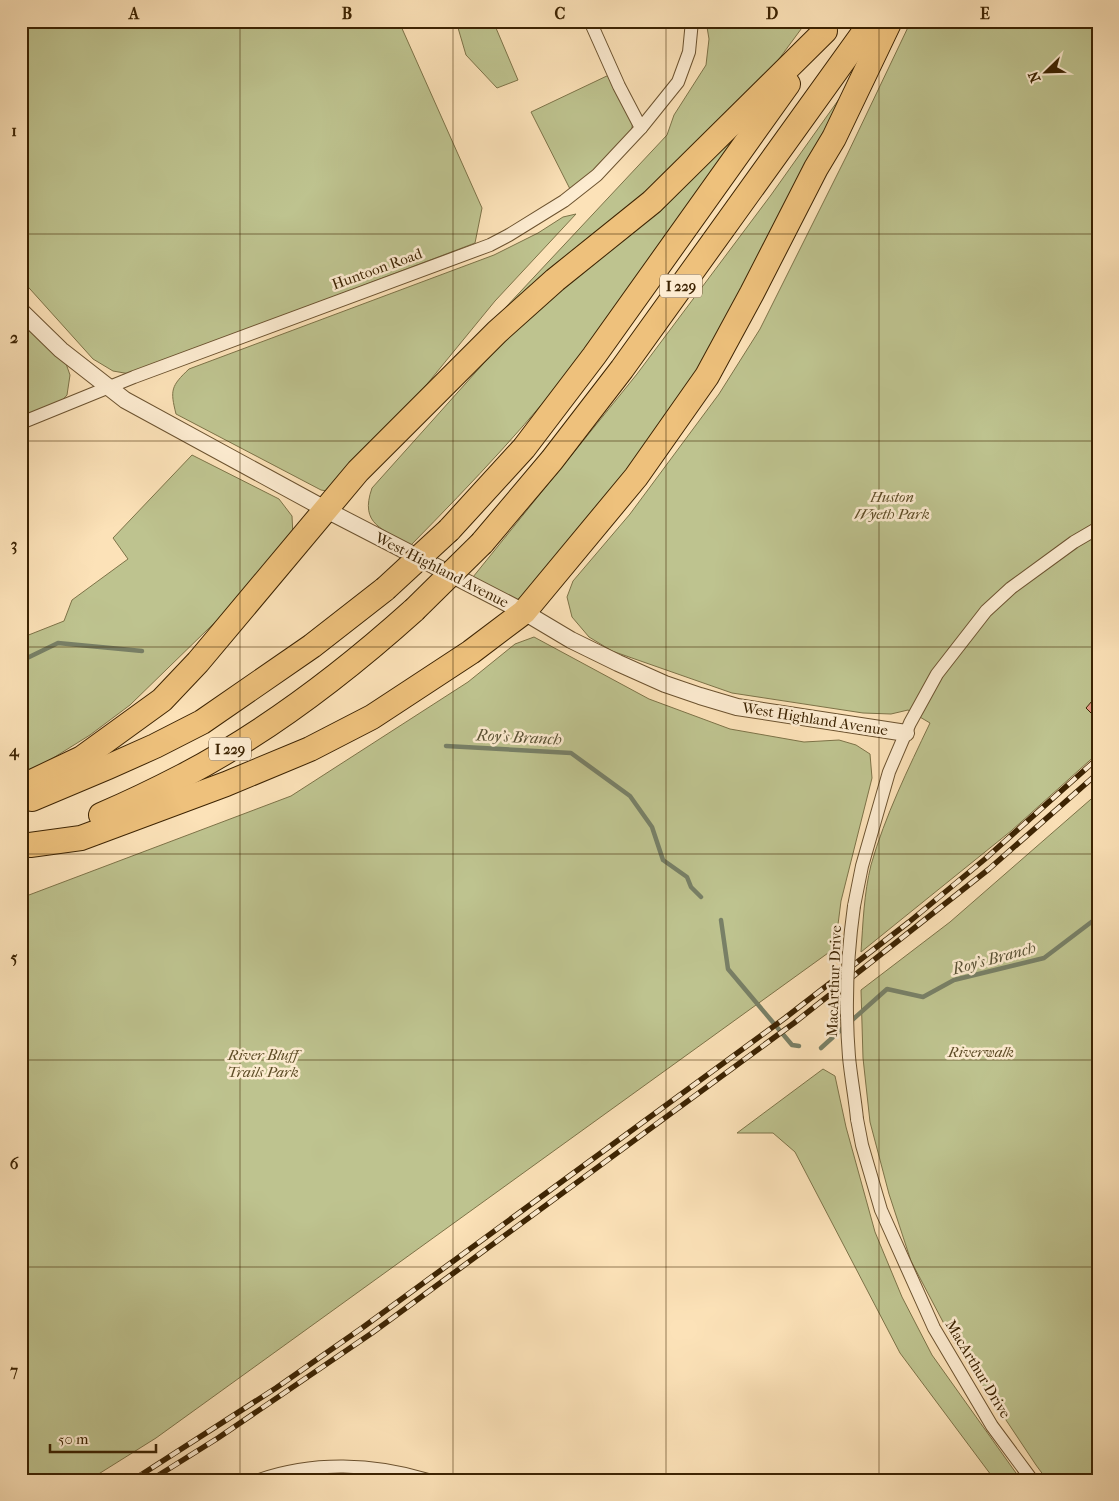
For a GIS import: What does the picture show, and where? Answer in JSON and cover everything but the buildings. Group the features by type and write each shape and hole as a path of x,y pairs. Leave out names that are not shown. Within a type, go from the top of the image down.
{"highway":[{"name":"I 229","path":"26,847 137,799 184,776 226,751 282,716 338,674 414,610 482,543 552,460 622,369 872,21"},
{"path":"26,847 81,838 226,784 310,749 372,717 471,652 524,612 636,477 707,376 816,168 834,138 890,21"},
{"name":"I 229","path":"21,803 116,764 202,722 312,646 385,589 449,530 524,448 594,356 828,26"},
{"path":"21,787 82,758 162,700 198,662 358,472 497,332 555,280 652,202 828,26"}],"street":[{"path":"590,21 618,86 641,128"},
{"name":"Huntoon Road","path":"21,423 108,387 490,245 509,235 564,201 597,175 641,128 678,82 689,52 692,21"},
{"name":"West Highland Avenue","path":"21,312 61,350 125,400 326,509 524,612 571,640 618,663 664,684 746,709 906,733"},
{"name":"MacArthur Drive","path":"1032,1480 992,1426 934,1328 881,1210 862,1145 849,1058 849,946 854,906 873,825 889,772 906,733 937,674 986,611 1011,588 1074,542 1098,528"},
{"path":"259,1480 319,1467 355,1466 389,1470 428,1480"}],"green space":[{"path":"21,21 400,21 482,208 475,243 130,374 113,371 93,359 21,279"},
{"path":"456,21 493,21 518,80 497,88 466,55"},
{"path":"706,21 807,21 779,59 743,100 481,345 506,307 667,135 674,115 706,65 709,39"},
{"name":"Huston Wyeth Park","path":"911,21 1098,21 1098,753 1011,831 861,952 865,897 871,865 890,811 930,723 908,710 891,714 863,713 732,693 612,651 589,637 572,617 567,597 573,581 630,514 719,394 760,329 847,155"},
{"path":"866,61 713,371 517,603 473,577 637,374 771,195"},
{"path":"611,74 633,119 631,136 610,159 570,189 531,112"},
{"path":"738,136 587,348 546,399 480,473 411,545 383,530 376,524 371,518 369,510 372,488 492,354 537,310"},
{"path":"576,214 495,301 378,444 333,492 321,490 176,414 173,399 175,384 189,369 494,255 538,233 563,217"},
{"path":"21,320 64,358 70,375 67,395 57,406 21,422"},
{"path":"192,455 279,499 292,516 293,536 283,556 130,705 90,735 21,778 21,638 64,621 72,600 128,559 113,538"},
{"name":"River Bluff Trails Park","path":"534,637 649,699 730,729 804,742 839,740 856,745 870,754 872,778 841,901 835,948 156,1438 89,1480 21,1480 21,898 291,796 468,682 515,644"},
{"name":"Riverwalk","path":"1098,793 1098,1480 1047,1480 952,1339 911,1261 889,1194 870,1122 863,1058 861,990 950,922"},
{"path":"823,1069 835,1076 846,1127 875,1232 902,1297 932,1355 1021,1480 994,1479 900,1353 795,1152 773,1133 737,1133"}],"waterway":[{"name":"Roy's Branch","path":"21,661 58,643 142,651"},
{"name":"Roy's Branch","path":"446,746 571,753 630,796 652,827 663,860 687,877 691,887 701,897"},
{"name":"Roy's Branch","path":"850,1022 887,989 923,997 954,980 1044,958 1098,917"},
{"name":"Roy's Branch","path":"721,920 728,969 792,1045 799,1046"},
{"name":"Roy's Branch","path":"821,1048 844,1027"}],"railway":[{"path":"133,1480 276,1388 362,1328 785,1018 909,922 985,859 1098,758"},
{"path":"151,1480 218,1438 372,1333 794,1023 989,869 1098,773"}]}
